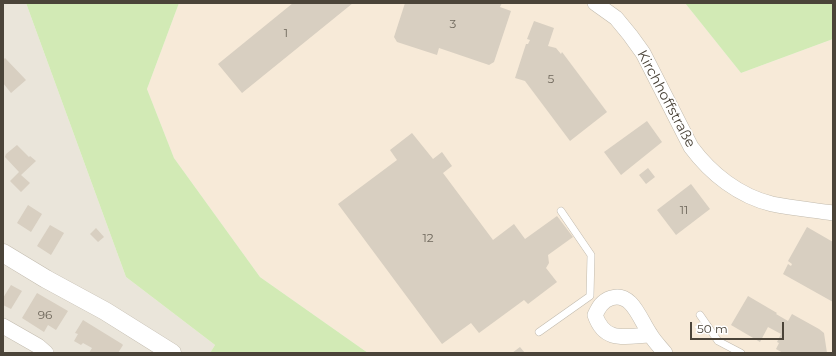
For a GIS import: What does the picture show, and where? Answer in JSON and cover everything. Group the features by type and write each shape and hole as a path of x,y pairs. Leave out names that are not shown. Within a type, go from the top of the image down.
{"street":[{"name":"Kirchhoffstraße","path":"595,3 616,18 630,35 642,53 691,147 699,158 723,181 747,195 772,204 833,213"},
{"path":"3,253 46,279 105,311 172,353"},
{"path":"650,335 614,336 606,333 599,325 595,315 595,300 608,299 617,296 627,299 650,335 665,353"},
{"path":"3,326 38,346 46,353"}],"lane":[{"path":"539,332 595,300 591,255 561,211"},
{"path":"700,315 718,341 741,353"}],"shaded area":[{"path":"3,3 26,3 126,277 215,345 210,353 3,353"},
{"path":"179,3 685,3 741,73 833,39 833,353 368,353 260,277 174,158 147,89"}],"green space":[{"path":"26,3 179,3 147,89 174,158 260,277 368,353 210,353 215,345 126,277"},
{"path":"685,3 833,3 833,39 741,73"}],"building":[{"path":"293,3 353,3 242,93 218,64"},
{"path":"405,3 502,3 500,7 511,11 494,62 489,65 439,48 437,55 397,42 394,37"},
{"path":"534,21 554,28 548,46 556,48 561,54 562,52 607,112 570,141 525,81 515,78 526,44 528,44 530,40 527,39"},
{"path":"5,58 26,80 11,93 3,83 3,60"},
{"path":"647,121 662,142 621,175 604,152"},
{"path":"412,133 433,159 442,152 452,166 443,173 493,240 514,224 525,239 557,216 573,237 548,255 549,263 546,268 557,282 528,304 524,300 479,333 471,323 442,344 338,204 397,160 390,150"},
{"path":"17,145 29,157 30,156 36,161 21,175 30,183 21,192 10,181 19,172 5,157 6,154"},
{"path":"648,168 655,177 646,184 639,175"},
{"path":"691,184 710,209 676,235 657,210"},
{"path":"28,205 42,214 31,232 17,223"},
{"path":"50,225 64,233 51,255 37,246"},
{"path":"807,227 833,242 833,302 783,274 788,264 791,266 792,264 788,261"},
{"path":"96,228 104,237 98,242 90,234"},
{"path":"11,285 22,291 11,309 3,305 3,298"},
{"path":"37,293 68,311 56,330 48,325 44,332 22,318"},
{"path":"748,296 788,321 792,314 819,329 824,333 827,353 783,353 776,349 779,343 777,342 781,334 768,327 760,342 731,325"},
{"path":"83,320 122,344 123,345 118,353 89,353 92,348 83,343 81,345 74,341 78,334 75,333"},
{"path":"520,347 525,353 512,353"}]}
